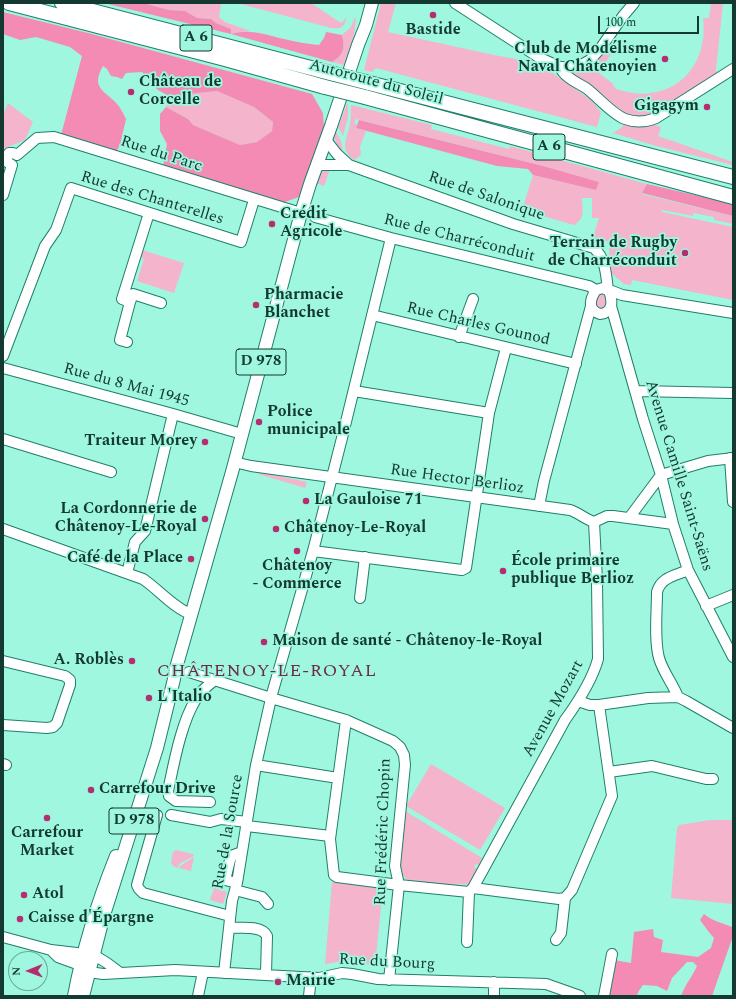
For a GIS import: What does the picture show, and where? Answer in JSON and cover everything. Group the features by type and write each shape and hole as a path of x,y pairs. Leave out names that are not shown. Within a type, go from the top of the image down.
{"highway":[{"name":"Autoroute du Soleil","path":"9,3 225,59 733,197"},
{"name":"Autoroute du Soleil","path":"62,3 733,176"}],"main road":[{"name":"D 978","path":"358,45 365,3"},
{"name":"D 978","path":"83,996 86,962 95,912 119,849 138,791 168,682 176,668 242,434 301,213 366,25 372,3"},
{"name":"D 978","path":"74,996 86,962"}],"street":[{"path":"455,3 540,58 560,67 576,65 590,60 634,3"},
{"path":"560,67 569,77 586,88 624,119 641,122 656,118 733,69"},
{"name":"Rue du Parc","path":"7,160 10,153 17,155 37,138 54,137 254,200 301,213"},
{"name":"Rue de Salonique","path":"326,140 349,165"},
{"path":"333,165 338,154"},
{"path":"3,195 9,180 7,160"},
{"name":"Rue de Salonique","path":"317,165 349,165 513,224 594,248 603,259 606,294"},
{"name":"Rue des Chanterelles","path":"3,356 46,246 56,230 71,188 241,242 254,200"},
{"path":"130,302 122,299 149,213"},
{"name":"Rue de Charréconduit","path":"315,217 390,238 589,286 606,294"},
{"name":"Rue de la Source","path":"224,973 232,901 236,887 225,880 231,856 242,852 256,765 271,698 313,551 354,391 390,238"},
{"path":"127,342 120,340 132,294 161,303"},
{"path":"539,506 544,481 588,319 597,311 610,309 606,294"},
{"path":"616,321 605,317 597,311 592,298 606,294 622,295 733,313"},
{"name":"Avenue Camille Saint-Saëns","path":"606,294 616,321 643,419 661,475 673,524 688,570 733,657"},
{"path":"459,337 473,299"},
{"name":"Rue Charles Gounod","path":"372,315 576,364"},
{"path":"313,551 462,570 466,568 488,413 506,348"},
{"name":"Rue du 8 Mai 1945","path":"3,368 242,434"},
{"path":"354,391 488,413"},
{"path":"636,391 733,393"},
{"path":"127,573 135,542 145,531 173,414"},
{"path":"3,439 112,472"},
{"path":"629,518 661,475 708,461 731,458 733,502"},
{"name":"Rue Hector Berlioz","path":"234,462 244,465 570,510 594,522"},
{"path":"594,522 607,516 673,524"},
{"name":"Avenue Mozart","path":"471,890 565,720 578,701 598,659 594,522"},
{"path":"3,529 143,579 183,612 191,614"},
{"path":"360,598 365,557"},
{"path":"678,697 658,654 657,592 659,586 664,580 688,570"},
{"path":"706,606 733,595"},
{"path":"3,661 66,676 70,680 70,685 57,723 53,727 47,728 3,725"},
{"name":"Rue Frédéric Chopin","path":"189,672 215,680 252,688 271,698 346,720 393,741 400,747 404,755 405,771 395,866 399,886 389,980"},
{"path":"210,802 176,801 169,796 168,791 178,744 190,709 203,690 215,680"},
{"path":"578,701 590,705 599,705 648,698 678,697 733,728"},
{"path":"556,940 561,933 565,898 572,890 612,796 599,705"},
{"path":"346,720 330,836 333,872 337,877 399,886 471,890 559,899 565,898"},
{"path":"256,765 338,778"},
{"path":"609,772 652,766 706,779 713,779"},
{"path":"171,814 210,822 221,819 330,836"},
{"path":"156,815 137,885 139,890 143,893 230,916"},
{"path":"236,887 262,897 268,904"},
{"path":"467,942 471,890"},
{"path":"230,928 259,929 265,933 267,936 266,974"},
{"name":"Rue du Bourg","path":"3,937 51,950 86,962 103,974 175,970 266,974 311,978 347,974 389,980 546,984 580,996"},
{"path":"604,996 612,954"},
{"path":"86,962 108,963 119,972"},
{"path":"198,996 203,972"},
{"path":"309,996 311,978"},
{"path":"494,982 494,996"}],"shaded area":[{"path":"104,3 143,3 169,10 185,11 197,18 211,19 216,23 231,29 231,34"},
{"path":"143,3 218,3 221,4 219,17 225,22 250,31 231,34 231,29 216,23 211,19 197,18 185,11 169,10"},
{"path":"237,3 311,3 341,23 347,17 344,25 340,28 331,28"},
{"path":"381,3 396,3 388,32 538,63 590,99 601,112 597,127 376,68 372,72 364,70"},
{"path":"711,3 723,3 716,70 718,76 653,117 626,117 569,72 581,70 596,61 607,48 613,51 599,73 612,83 616,89 646,94 663,90 675,85 693,68 702,44 704,31 703,18 709,18"},
{"path":"3,12 88,33 312,94 323,113 324,130 299,197 282,203 163,167 167,144 160,131 160,114 166,107 188,119 193,125 240,145 257,142 272,131 273,122 254,107 217,91 169,96 158,90 142,72 126,73 122,79 111,76 107,69 103,66 99,74 99,84 104,92 118,105 126,119 120,145 116,152 61,135 82,56 70,47 36,37 20,40 3,34"},
{"path":"356,18 354,36 344,65 332,62 339,57 343,51 342,35 351,27 354,19"},
{"path":"238,32 251,32 319,45 326,32 342,35 343,51 339,57 332,62 231,34"},
{"path":"217,91 254,107 273,122 272,131 257,142 240,145 193,125 188,119 166,107 169,96"},
{"path":"8,103 33,122 25,140 3,149 3,115"},
{"path":"347,104 348,117 343,136 338,127"},
{"path":"351,105 432,125 431,129 509,149 510,146 647,184 642,194 733,216 733,224 714,220 714,217 693,213 693,216 662,210 662,212 733,227 733,300 632,280 631,285 624,284 610,272 609,242 593,237 599,218 592,218 592,198 582,198 582,217 574,225 522,210 533,175 596,190 599,182 543,166 356,119 354,123 357,124 356,128 366,131 360,147 361,155 354,160 349,156 345,148 349,130"},
{"path":"359,120 543,166 599,182 596,190 533,175 528,169 497,166 356,128"},
{"path":"625,123 653,124 661,127 658,136 733,162 733,165 656,146 613,133 621,128"},
{"path":"335,131 341,142 342,154 333,135"},
{"path":"330,169 324,186 316,183 320,173"},
{"path":"647,184 733,204 733,216 642,193"},
{"path":"142,250 184,263 174,293 137,281 144,259 140,257"},
{"path":"600,291 607,294 606,309 599,310 594,305"},
{"path":"259,472 307,482 305,488 258,474"},
{"path":"431,764 505,808 480,850 406,806"},
{"path":"405,811 482,858 479,865 476,864 474,867 477,869 470,885 430,884 414,882 404,877 400,863"},
{"path":"710,820 733,820 733,904 671,898 677,828 679,825"},
{"path":"176,850 193,854 194,856 179,864 178,868 173,866 171,863 173,852"},
{"path":"194,857 191,871 179,868 180,866"},
{"path":"332,882 383,887 375,966 350,960 325,964"},
{"path":"214,888 227,892 223,904 210,900"},
{"path":"704,914 714,920 732,927 733,936 712,996 681,996 697,966 693,962 687,962 672,978 667,991 657,986 643,985 637,996 608,996 614,960 631,963 634,932 653,929 654,937 663,940 661,952 698,957 711,948 714,938 700,920"}],"place":[{"name":"Bastide","path":"433,15"},
{"name":"Club de Modélisme Naval Châtenoyien","path":"665,59"},
{"name":"Château de Corcelle","path":"131,92"},
{"name":"Gigagym","path":"707,107"},
{"name":"Crédit Agricole","path":"272,224"},
{"name":"Terrain de Rugby de Charréconduit","path":"685,253"},
{"name":"Pharmacie Blanchet","path":"256,305"},
{"name":"Police municipale","path":"259,422"},
{"name":"Traiteur Morey","path":"205,442"},
{"name":"La Gauloise 71","path":"306,501"},
{"name":"La Cordonnerie de Châtenoy-Le-Royal","path":"205,519"},
{"name":"Châtenoy-Le-Royal","path":"276,529"},
{"name":"Châtenoy - Commerce","path":"297,551"},
{"name":"Café de la Place","path":"191,559"},
{"name":"École primaire publique Berlioz","path":"503,571"},
{"name":"Maison de santé - Châtenoy-le-Royal","path":"264,642"},
{"name":"A. Roblès","path":"132,661"},
{"name":"L'Italio","path":"149,698"},
{"name":"Carrefour Drive","path":"91,790"},
{"name":"Carrefour Market","path":"47,818"},
{"name":"Atol","path":"24,895"},
{"name":"Caisse d'Épargne","path":"20,919"},
{"name":"Mairie","path":"278,982"}],"district":[{"name":"CHÂTENOY-LE-ROYAL","path":"267,672"}]}
